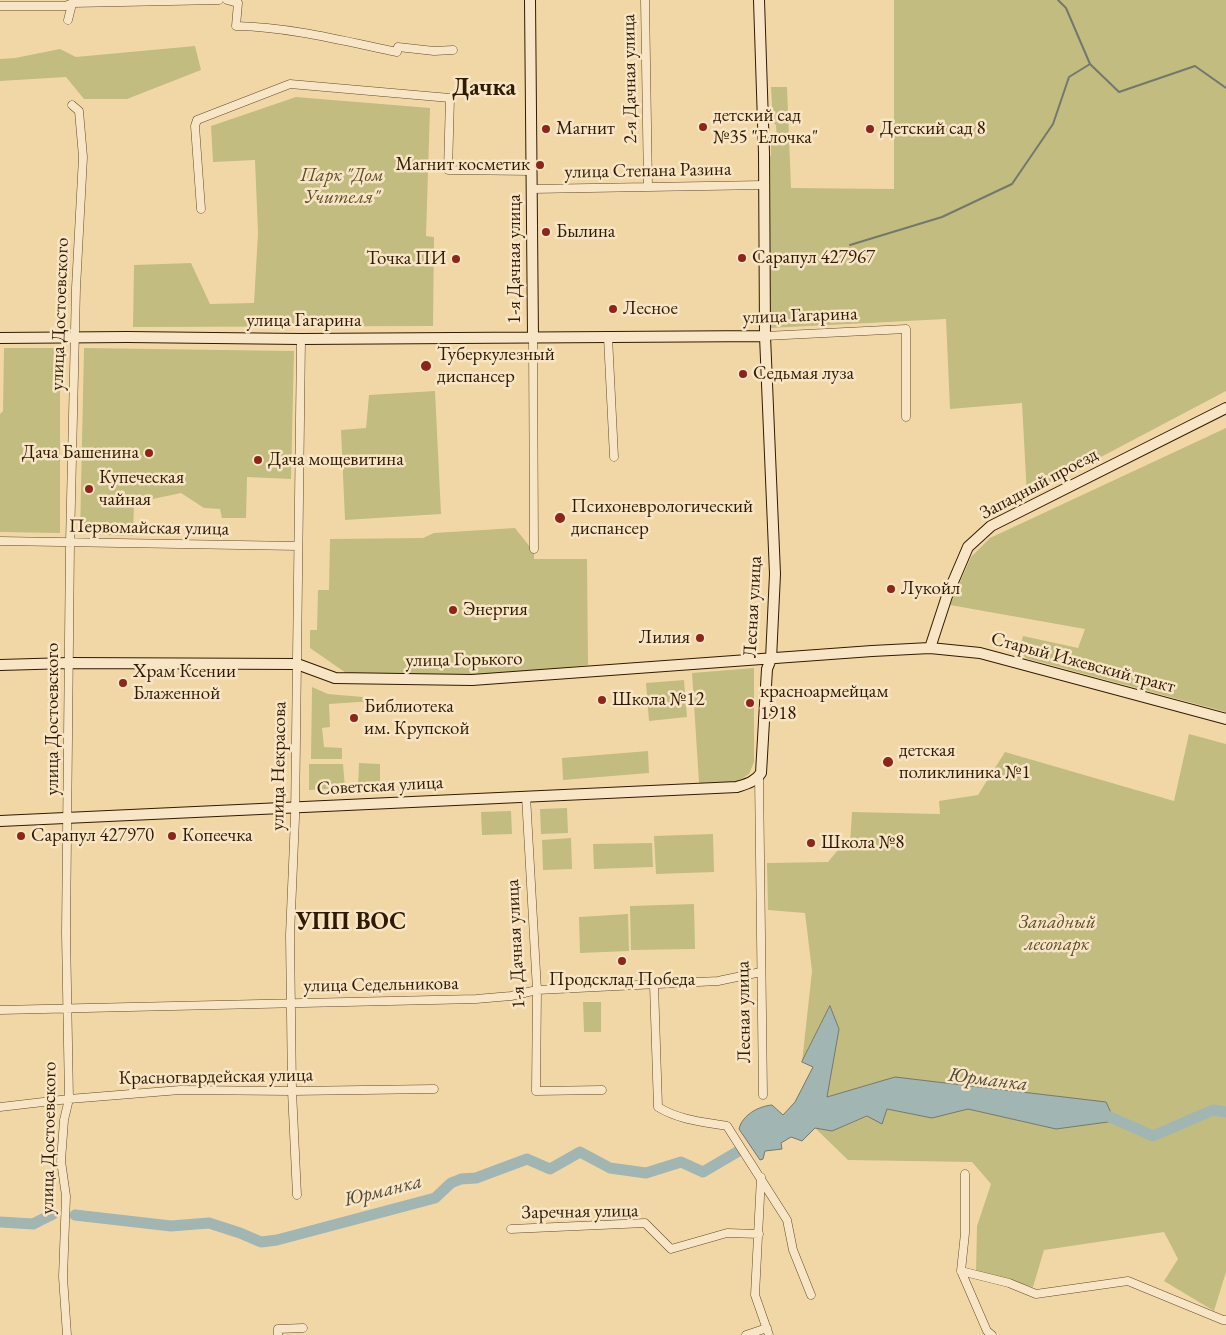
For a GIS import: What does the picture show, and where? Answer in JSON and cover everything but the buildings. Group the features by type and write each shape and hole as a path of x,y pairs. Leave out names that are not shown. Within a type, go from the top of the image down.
{"street":[{"path":"0,6 65,6 73,2 219,0"},
{"path":"227,0 238,3 236,26 255,26 322,36 398,52 398,47 434,51 453,50"},
{"name":"1-я Дачная улица","path":"530,0 534,549"},
{"name":"2-я Дачная улица","path":"645,0 648,188"},
{"name":"Лесная улица","path":"759,0 764,185 765,336 775,574 771,659 766,669 761,773 759,776 764,1095"},
{"path":"68,20 73,2"},
{"path":"201,209 195,126 197,120 290,84 450,98 448,170 532,171"},
{"name":"улица Достоевского","path":"67,1335 63,1276 66,1196 61,1161 64,1120 69,1099 66,1009 70,543 82,157 79,112 72,105"},
{"name":"улица Степана Разина","path":"532,189 764,185"},
{"name":"улица Гагарина","path":"0,338 301,339 765,336 906,329 906,417"},
{"path":"608,337 614,457"},
{"name":"улица Некрасова","path":"297,1194 292,1091 290,935 295,807 301,339"},
{"name":"Западный проезд","path":"930,648 968,547 991,526 1226,408"},
{"name":"Первомайская улица","path":"0,541 298,546"},
{"name":"улица Горького","path":"0,665 69,663 297,664 335,678 472,680 872,650 930,648"},
{"name":"Старый Ижевский тракт","path":"930,648 980,653 1226,719"},
{"name":"Советская улица","path":"0,821 736,787 748,784 759,776"},
{"name":"1-я Дачная улица","path":"526,796 537,990 536,1091 602,1090"},
{"name":"улица Седельникова","path":"0,1010 476,999 511,996 537,990 718,982 761,972"},
{"path":"654,985 658,1107 670,1114 690,1120 727,1126 787,1220 793,1250 811,1295"},
{"name":"Красногвардейская улица","path":"0,1107 180,1090 434,1089"},
{"path":"965,1174 965,1233 961,1271 987,1331 992,1335"},
{"path":"746,1335 768,1332 755,1295 761,1177"},
{"name":"Заречная улица","path":"511,1229 645,1223 671,1249 726,1234 759,1234"},
{"path":"961,1271 1009,1283 1036,1294 1128,1281 1226,1320"},
{"path":"278,1332 303,1328"}],"green space":[{"path":"894,0 1226,0 1226,391 1027,496 1022,403 950,409 946,319 770,328 768,157 771,156 771,144 777,139 776,125 773,123 771,87 787,87 791,188 894,189"},
{"path":"195,46 201,70 127,99 84,99 66,77 0,81 0,59 60,49 76,57"},
{"name":"Парк \"Дом Учителя\"","path":"296,97 430,108 426,236 434,237 433,326 133,327 134,265 191,263 210,304 254,303 258,233 255,160 213,162 211,126"},
{"path":"4,348 60,348 60,533 0,532 0,414 3,411"},
{"path":"84,348 294,351 291,479 247,477 246,518 222,518 220,509 204,508 181,493 134,503 133,536 80,534"},
{"path":"435,391 441,514 345,520 341,430 366,428 369,395"},
{"path":"1226,428 1226,712 1025,658 1020,647 1023,636 1078,648 1085,629 950,605 971,557 990,538"},
{"name":"Энергия","path":"515,528 534,552 534,559 587,559 588,665 498,675 349,675 310,648 310,630 317,630 318,590 329,590 330,539 423,538 434,533"},
{"path":"754,668 754,762 749,774 737,782 699,783 692,673"},
{"path":"684,680 687,717 649,721 646,683"},
{"path":"312,687 328,694 375,698 375,701 329,704 330,727 322,728 324,747 342,748 342,759 311,759"},
{"name":"Западный лесопарк","path":"1189,734 1226,744 1226,1272 1214,1311 1164,1281 1178,1259 1164,1232 1044,1250 1033,1287 976,1273 977,1226 991,1184 972,1162 848,1160 815,1128 832,1131 886,1109 932,1118 968,1109 1056,1129 1114,1121 1106,1102 895,1077 826,1097 839,1029 830,1006 802,1062 812,971 805,913 768,910 767,863 828,862 842,845 850,845 852,812 940,814 939,801 978,795 1005,752 1174,801"},
{"path":"648,751 649,773 563,780 562,758"},
{"path":"359,763 380,764 380,786 358,787"},
{"path":"309,764 343,764 345,788 309,790"},
{"path":"567,808 568,833 541,834 540,809"},
{"path":"511,811 512,834 482,835 481,812"},
{"path":"713,834 714,872 656,874 654,836"},
{"path":"571,838 572,869 543,870 542,840"},
{"path":"652,843 653,867 594,869 593,844"},
{"path":"694,904 695,949 631,950 630,906"},
{"path":"628,914 629,951 580,953 579,917"},
{"path":"583,1002 601,1002 601,1032 584,1032"}],"shaded area":[{"path":"830,1006 839,1029 827,1097 895,1077 1106,1102 1115,1121 1056,1129 968,1109 932,1118 887,1109 882,1124 867,1116 832,1131 815,1128 802,1141 791,1137 781,1143 782,1149 765,1151 763,1159 760,1160 739,1129 741,1124 747,1116 762,1107 772,1105 783,1115 795,1102 813,1067 802,1062"}],"waterway":[{"path":"1058,0 1066,8 1090,64 1119,92 1195,66 1226,88"},
{"path":"850,245 942,217 1012,184 1053,124 1069,77 1090,64"},
{"name":"Юрманка","path":"1101,1113 1153,1136 1213,1110 1226,1112"},
{"name":"Юрманка","path":"75,1215 171,1226 209,1223 261,1242 277,1240 435,1198 451,1183 461,1179 476,1178 527,1159 550,1169 580,1152 610,1168 646,1173 681,1162 703,1172 737,1152"},
{"name":"Юрманка","path":"0,1222 33,1224 53,1214"}],"place":[{"name":"детский сад №35 \"Елочка\"","path":"703,127"},
{"name":"Магнит","path":"546,129"},
{"name":"Детский сад 8","path":"870,129"},
{"name":"Магнит косметик","path":"540,165"},
{"name":"Былина","path":"546,232"},
{"name":"Сарапул 427967","path":"742,258"},
{"name":"Точка ПИ","path":"456,259"},
{"name":"Лесное","path":"613,309"},
{"name":"Туберкулезный диспансер","path":"426,366"},
{"name":"Седьмая луза","path":"743,374"},
{"name":"Дача Башенина","path":"149,453"},
{"name":"Дача мощевитина","path":"258,460"},
{"name":"Купеческая чайная","path":"89,489"},
{"name":"Психоневрологический диспансер","path":"560,518"},
{"name":"Лукойл","path":"891,589"},
{"name":"Энергия","path":"453,610"},
{"name":"Лилия","path":"700,638"},
{"name":"Храм Ксении Блаженной","path":"123,683"},
{"name":"Школа №12","path":"602,700"},
{"name":"красноармейцам 1918","path":"750,703"},
{"name":"Библиотека им. Крупской","path":"354,718"},
{"name":"детская поликлиника №1","path":"888,762"},
{"name":"Сарапул 427970","path":"21,836"},
{"name":"Копеечка","path":"172,836"},
{"name":"Школа №8","path":"811,843"},
{"name":"Продсклад Победа","path":"622,961"}],"district":[{"name":"Дачка","path":"484,88"},
{"name":"УПП ВОС","path":"351,922"}]}
